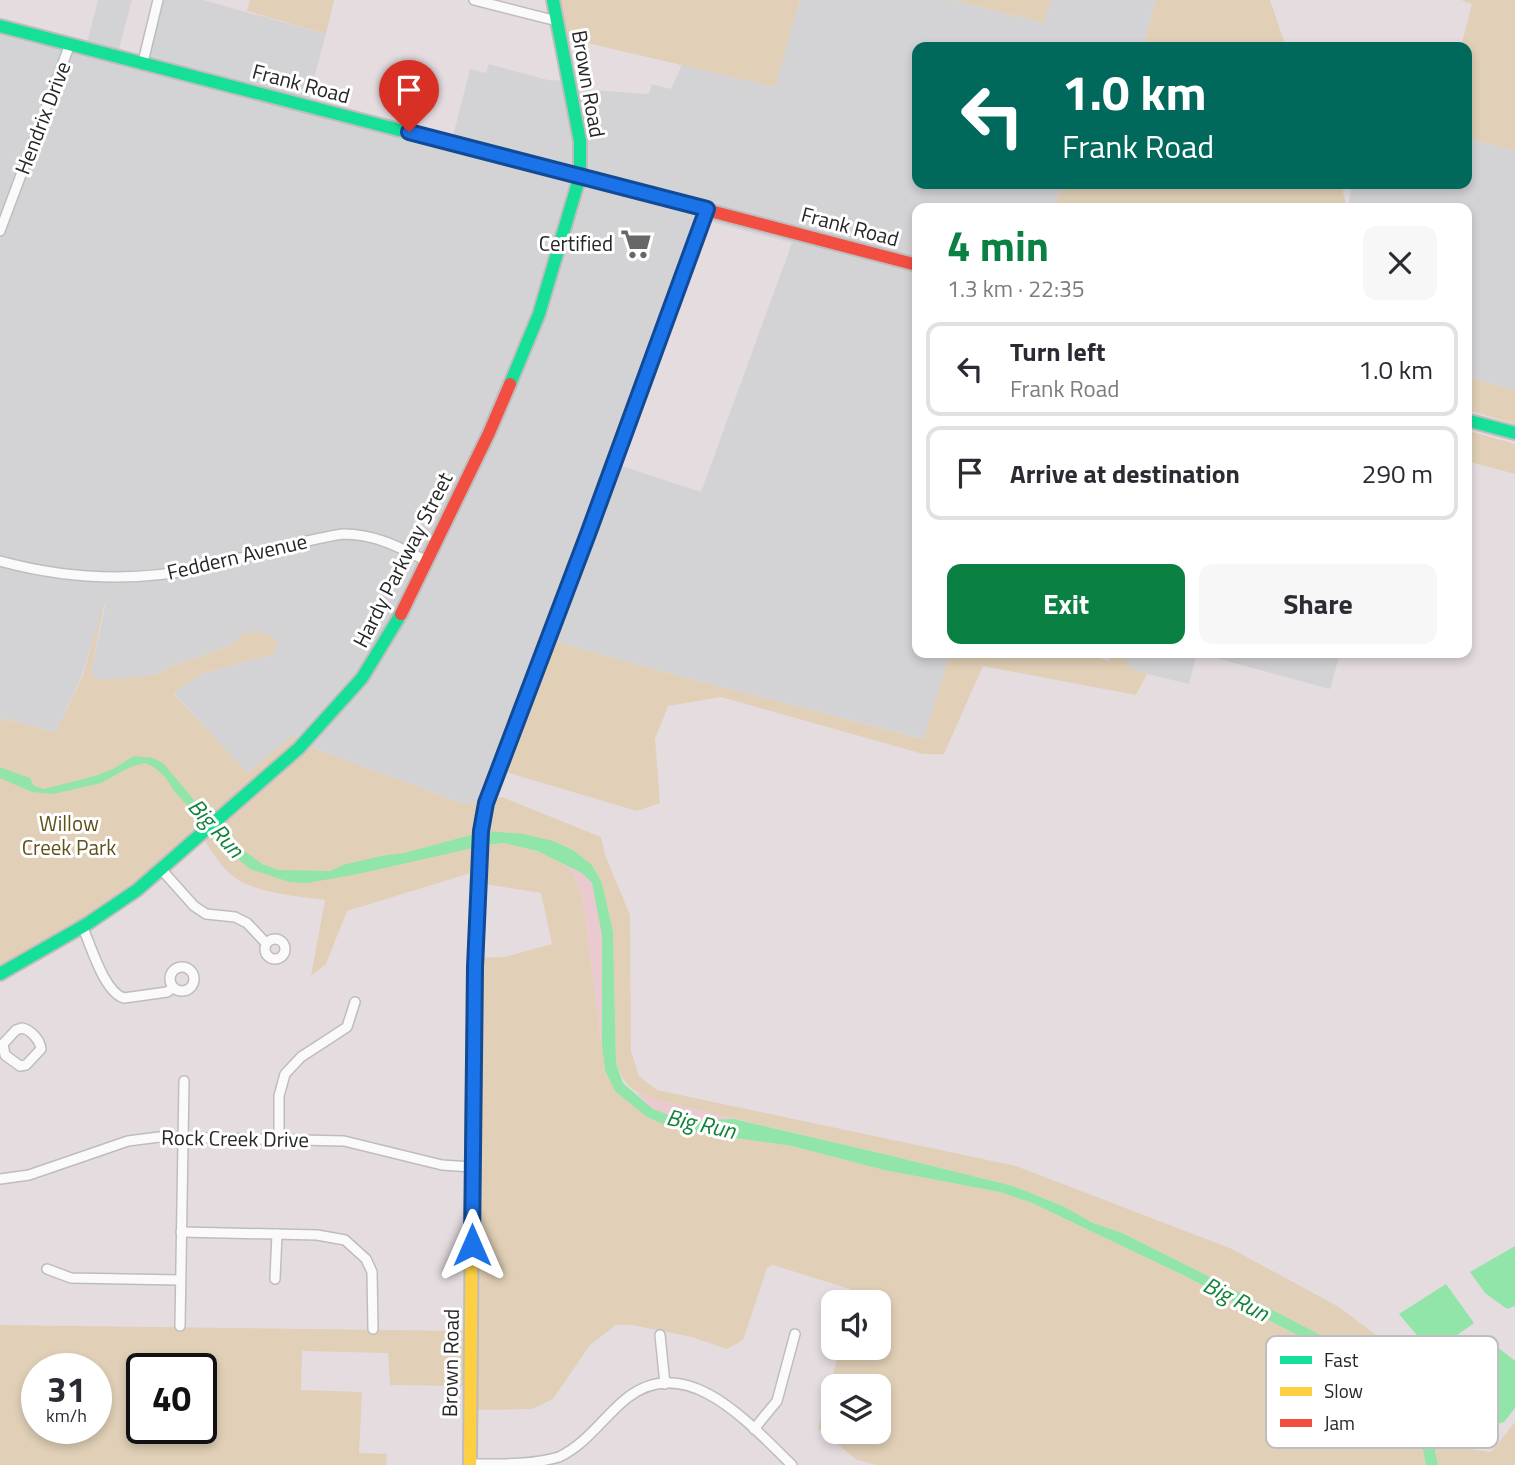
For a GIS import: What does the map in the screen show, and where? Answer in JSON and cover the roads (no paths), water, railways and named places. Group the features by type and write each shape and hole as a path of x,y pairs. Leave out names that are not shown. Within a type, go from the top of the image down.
{"main road":[{"name":"Brown Road","path":"553,0 580,141 580,176"},
{"name":"Frank Road","path":"0,26 912,264"},
{"name":"Hardy Parkway Street","path":"0,974 83,928 161,869 299,748 346,697 383,646 489,433 527,346 547,289 580,176"},
{"name":"Brown Road","path":"470,1464 475,967 481,831 486,803 707,209"},
{"path":"1472,422 1515,433"}],"street":[{"path":"143,62 158,0"},
{"path":"474,0 557,21"},
{"name":"Hendrix Drive","path":"0,231 70,44"},
{"name":"Feddern Avenue","path":"0,561 76,576 143,576 201,568 343,534 358,534 384,540 427,561"},
{"path":"161,869 194,906 206,914 235,917 247,923 266,943"},
{"path":"83,928 107,983 117,996 124,998 167,992 173,988"},
{"path":"279,1139 279,1096 285,1074 301,1057 347,1027 355,1002"},
{"path":"22,1028 27,1029 40,1042 41,1049 26,1065 20,1066 5,1055 2,1045 22,1028"},
{"path":"180,1326 184,1081"},
{"name":"Rock Creek Drive","path":"0,1178 29,1175 128,1141 159,1137 344,1141 442,1165 472,1167"},
{"path":"181,1233 331,1236 345,1240 357,1248 372,1272 373,1329"},
{"path":"275,1279 277,1234"},
{"path":"47,1269 71,1278 180,1280"},
{"path":"754,1429 777,1401 795,1334"},
{"path":"660,1335 664,1384"},
{"path":"470,1464 537,1464 559,1461 578,1447 629,1396 651,1386 682,1384 709,1392 722,1400 792,1465"}],"water":[{"name":"Big Run","path":"134,756 153,758 164,764 224,836 262,864 278,870 330,871 343,865 404,853 486,831 523,834 553,841 573,850 592,865 602,883 613,931 616,1063 623,1083 653,1109 674,1117 734,1119 1013,1186 1063,1206 1093,1223 1122,1233 1322,1336 1299,1336 1185,1276 1032,1203 1000,1192 884,1170 792,1146 678,1130 647,1117 615,1091 605,1070 602,1046 602,935 592,883 582,873 537,851 504,843 486,845 358,874 307,883 289,882 250,869 206,826 174,791 166,778 145,763 130,767 101,783 53,794 32,792 0,778 2,768 30,778 34,786 44,789 113,769"},
{"path":"1515,1246 1515,1306 1507,1309 1485,1293 1470,1272"},
{"path":"1446,1284 1474,1323 1456,1336 1418,1336 1399,1314"},
{"path":"1498,1348 1515,1361 1515,1408 1504,1422 1498,1423"},
{"path":"1423,1448 1434,1448 1438,1465 1426,1465"}],"place":[{"name":"Certified","path":"636,244"}],"park label":[{"name":"Willow Creek Park","path":"69,836"}]}
